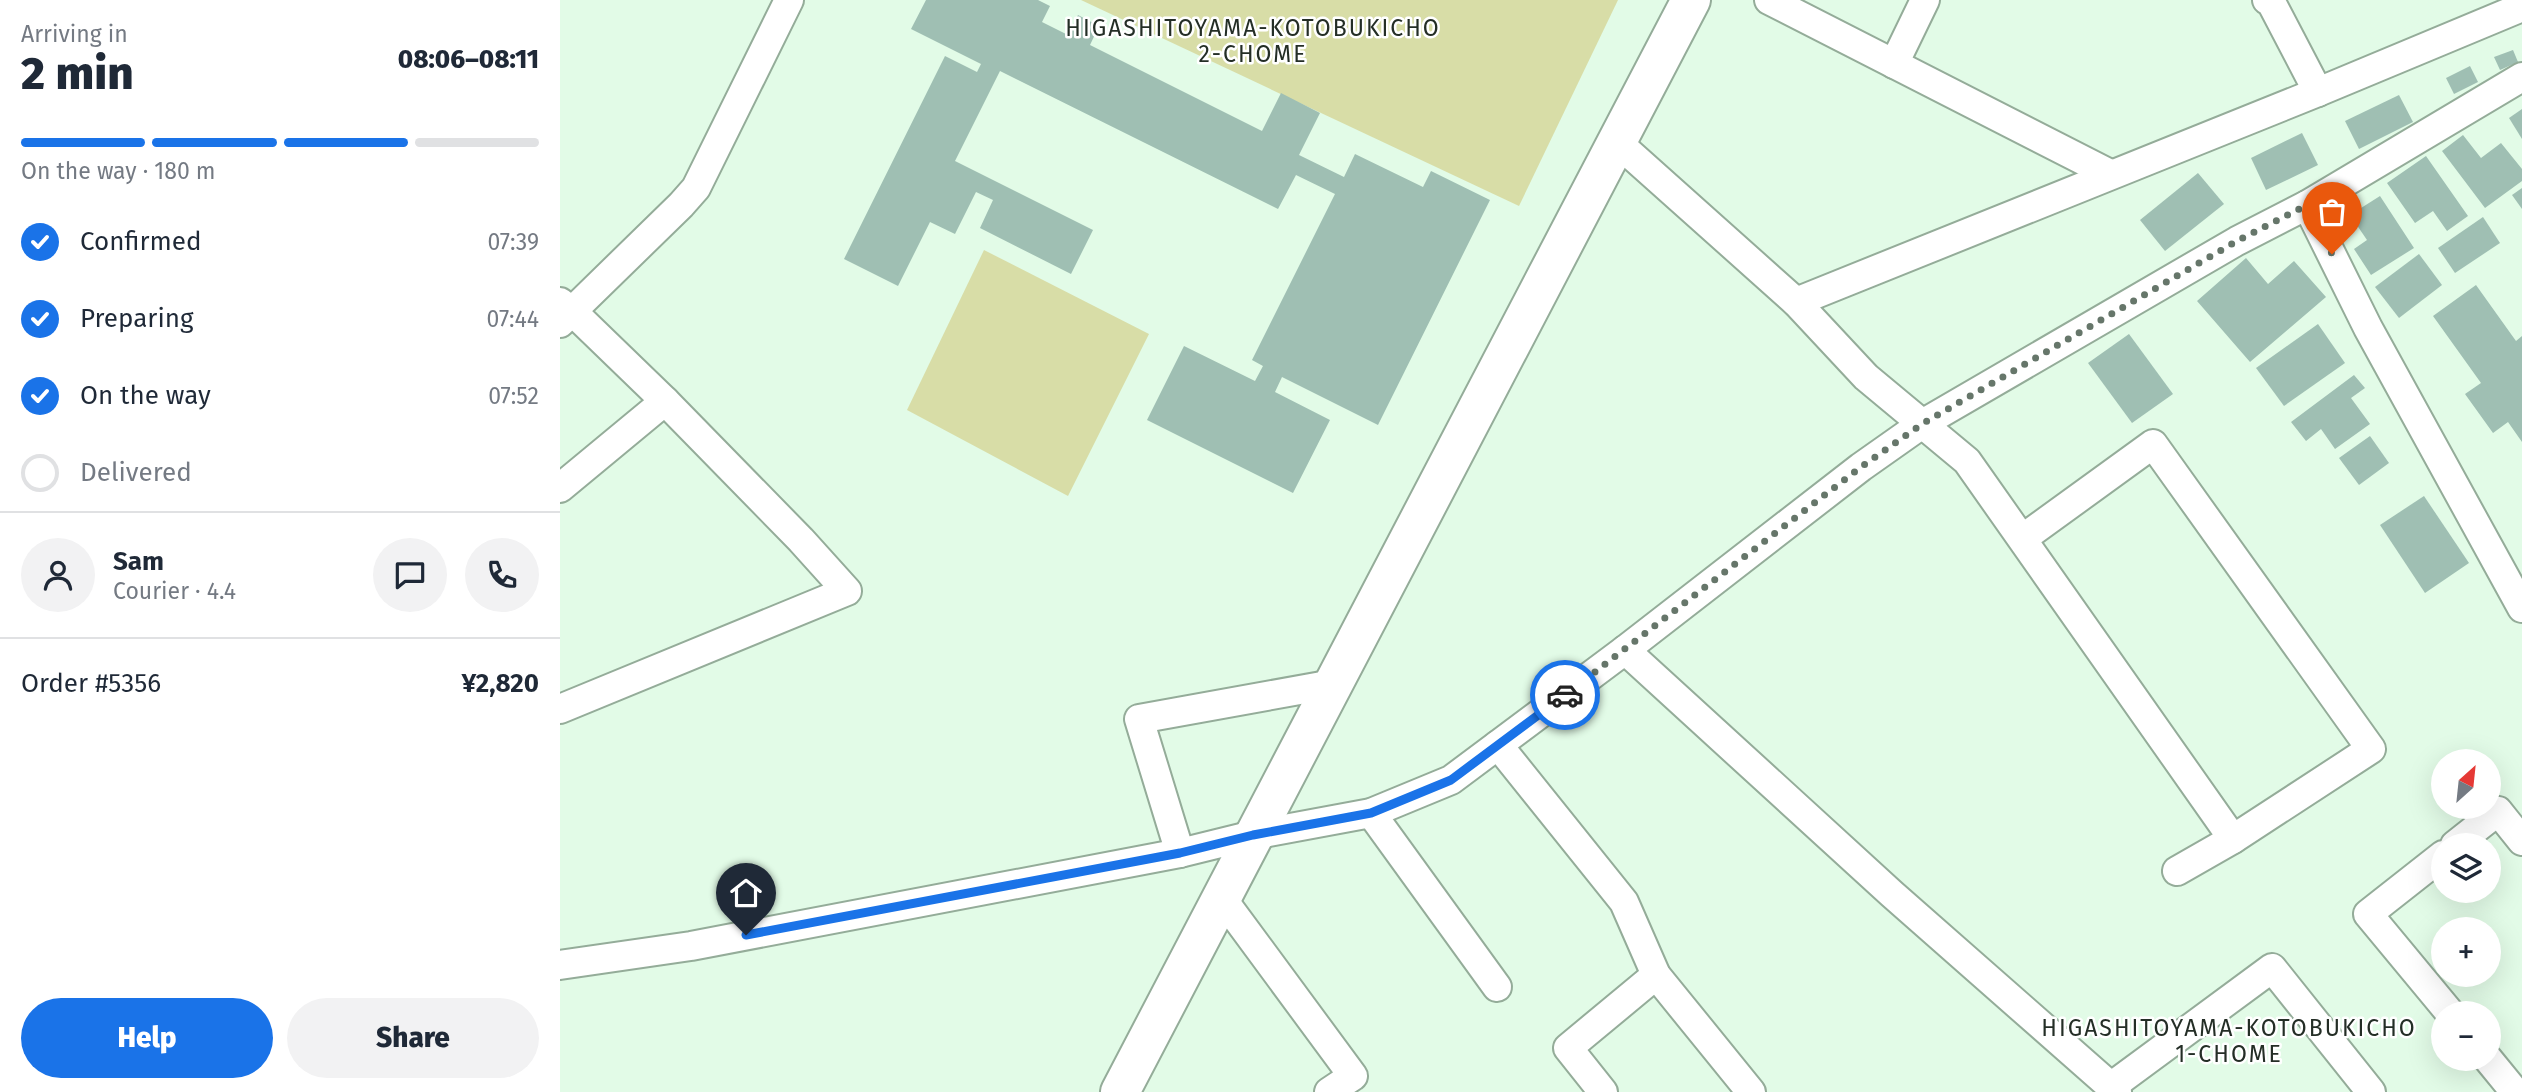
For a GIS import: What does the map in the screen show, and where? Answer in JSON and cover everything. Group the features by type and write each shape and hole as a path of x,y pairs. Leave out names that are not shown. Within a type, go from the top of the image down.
{"street":[{"path":"560,709 847,592 665,401 564,312 681,205 696,188 789,0"},
{"path":"1120,1092 1691,0"},
{"path":"1769,0 2110,174"},
{"path":"1894,64 1926,0"},
{"path":"2267,0 2271,2 2318,92"},
{"path":"1796,302 2522,7"},
{"path":"560,965 691,946 1180,853 1253,835 1371,813 1451,780 1625,650 1861,467 1922,424 2237,241 2307,205 2522,77"},
{"path":"1618,144 1796,302 1866,377 1967,461 2232,839"},
{"path":"2307,205 2368,328 2522,608"},
{"path":"560,488 665,401"},
{"path":"2022,539 2153,444 2371,748 2178,871"},
{"path":"1625,650 1892,894 2114,1089 2272,968 2371,1092"},
{"path":"1180,853 1139,719 1334,684"},
{"path":"1498,745 1624,902 1656,975 1751,1092"},
{"path":"2470,833 2498,811 2522,841"},
{"path":"1371,813 1497,987"},
{"path":"2431,864 2368,914 2441,1001"},
{"path":"1221,897 1353,1076 1329,1092"},
{"path":"1603,1092 1568,1048 1656,975"},
{"path":"2498,1071 2515,1092"}],"green space":[{"path":"1081,0 1618,0 1519,206"},
{"path":"984,250 1149,334 1068,496 907,410"}],"building":[{"path":"926,0 1038,0 1050,6 1042,22 1068,35 1078,15 1099,26 1090,45 1262,131 1281,93 1320,113 1299,155 1344,177 1355,154 1423,187 1431,171 1490,200 1378,425 1282,377 1275,392 1330,420 1293,493 1147,420 1184,346 1255,381 1263,366 1252,360 1335,194 1296,175 1278,209 1000,71 955,161 1093,230 1071,274 980,228 993,200 976,192 955,234 930,222 898,286 844,259 945,56 977,72 981,64 911,29"},
{"path":"2513,50 2518,62 2500,70 2494,57"},
{"path":"2470,66 2478,82 2454,94 2446,78"},
{"path":"2399,95 2413,122 2359,149 2345,121"},
{"path":"2522,109 2522,139 2509,118"},
{"path":"2302,133 2318,165 2266,190 2251,158"},
{"path":"2463,135 2481,158 2501,143 2522,169 2522,181 2485,208 2442,151"},
{"path":"2426,156 2468,216 2447,231 2433,211 2415,223 2387,183"},
{"path":"2198,173 2224,204 2165,251 2140,220"},
{"path":"2522,188 2522,209 2512,195"},
{"path":"2380,196 2414,248 2371,275 2354,249 2367,240 2350,215"},
{"path":"2483,217 2500,243 2455,273 2438,248"},
{"path":"2419,254 2442,285 2399,318 2375,287"},
{"path":"2246,258 2268,284 2294,261 2326,297 2250,362 2197,301"},
{"path":"2476,285 2516,341 2522,336 2522,442 2508,422 2493,433 2465,394 2481,383 2433,316"},
{"path":"2318,324 2345,363 2284,406 2256,368"},
{"path":"2129,334 2173,394 2132,423 2088,363"},
{"path":"2354,375 2365,388 2351,398 2370,424 2335,449 2321,429 2306,441 2291,422"},
{"path":"2370,436 2389,463 2359,485 2339,458"},
{"path":"2424,496 2469,563 2425,593 2380,525"}],"way so far":[{"path":"1565,695 1861,467 1922,424 2237,241 2307,205 2332,254"}],"district":[{"name":"HIGASHITOYAMA-KOTOBUKICHO 2-CHOME","path":"1253,41"},
{"name":"HIGASHITOYAMA-KOTOBUKICHO 1-CHOME","path":"2229,1041"}],"route":[{"path":"746,935 1180,853 1253,835 1371,813 1451,780 1565,695"}]}
